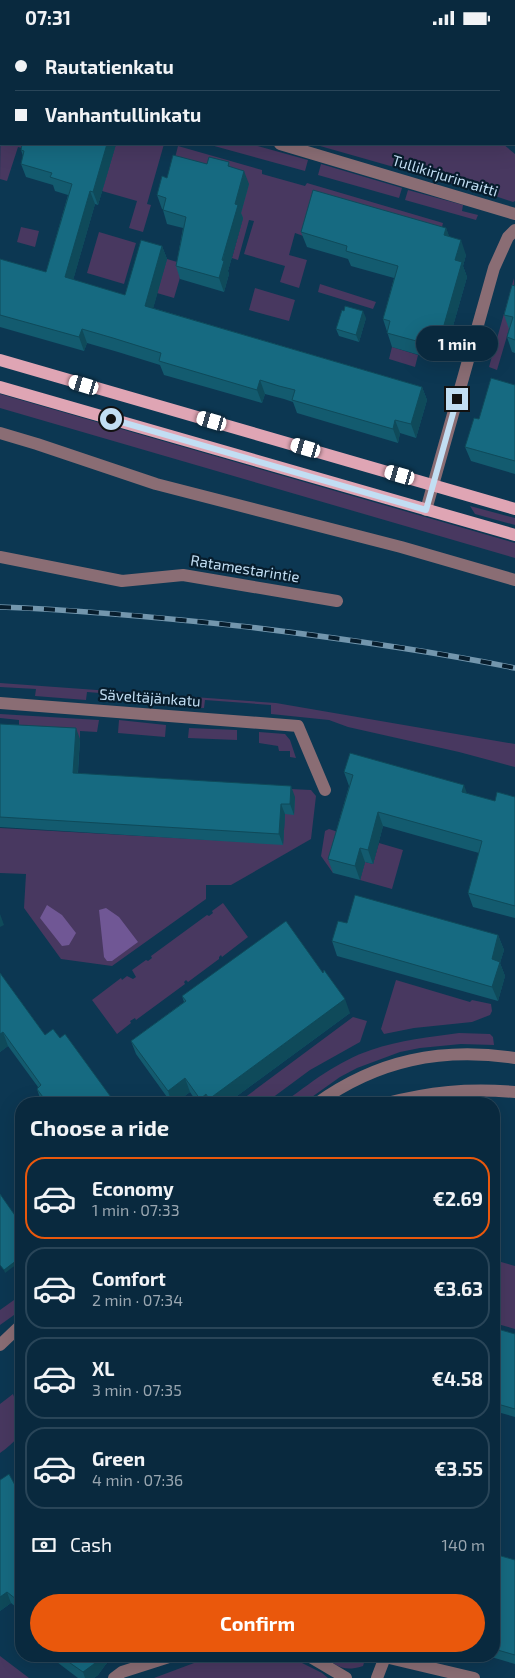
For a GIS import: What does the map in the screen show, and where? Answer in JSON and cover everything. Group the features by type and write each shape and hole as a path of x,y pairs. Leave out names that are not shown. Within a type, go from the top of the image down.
{"main road":[{"path":"0,360 515,509"},
{"path":"0,387 515,535"}],"street":[{"name":"Tullikirjurinraitti","path":"283,145 515,214"},
{"path":"426,510 494,268 508,237 515,230"},
{"path":"0,433 156,484 401,547 515,580"},
{"name":"Ratamestarintie","path":"0,557 122,581 183,575 337,601"},
{"name":"Säveltäjänkatu","path":"0,703 298,725 325,790"},
{"path":"325,1097 373,1071 411,1060 443,1055 500,1055 515,1058"},
{"path":"412,1097 461,1090 515,1092"},
{"path":"2,1343 15,1331"},
{"path":"2,1343 15,1336"},
{"path":"114,1678 122,1672 153,1662"},
{"path":"319,1662 346,1678"},
{"path":"377,1678 382,1662"},
{"path":"405,1662 474,1678"}],"shaded area":[{"path":"0,145 31,145 29,150 18,147 7,181 0,179"},
{"path":"116,145 164,145 147,204 151,205 143,232 129,228 137,201 102,191"},
{"path":"211,145 254,145 308,160 305,171"},
{"path":"317,145 504,145 515,154 515,201 489,194 490,189 460,179 457,185"},
{"path":"178,146 262,170 262,174 305,186 307,183 443,223 439,239 309,238 295,233 289,255 307,260 299,288 280,282 285,266 244,254 254,221 249,220 238,260 232,258 243,218 167,190"},
{"path":"321,164 402,188 399,198 318,175"},
{"path":"408,190 463,205 462,211 478,215 476,220 405,200"},
{"path":"21,227 39,231 35,247 17,242"},
{"path":"99,232 136,243 124,284 87,273"},
{"path":"167,259 184,264 174,298 157,293"},
{"path":"514,278 515,309 497,370 489,367"},
{"path":"320,284 376,302 373,309 318,292"},
{"path":"255,288 295,300 289,321 249,310"},
{"path":"392,347 418,355 415,367 389,359"},
{"path":"0,394 515,543 515,558 0,408"},
{"path":"470,506 515,518 515,525 475,514"},
{"path":"0,683 276,703 515,744 515,767 459,752 348,727 329,720 271,714 271,705 205,700 204,708 152,705 153,697 87,692 86,700 35,696 36,689 0,687"},
{"path":"0,714 99,720 97,732 80,731 80,739 34,736 35,726 19,725 19,720 0,718"},
{"path":"119,720 166,725 165,737 118,733"},
{"path":"189,728 237,730 237,740 188,738"},
{"path":"259,732 285,734 290,740 296,758 290,757 290,751 279,751 278,746 259,743"},
{"path":"270,788 311,790 316,796 311,839 231,885 206,885 206,899 112,966 61,959 24,908 26,874 0,873 0,828 283,844 285,814"},
{"path":"329,829 344,834 333,873 321,856 325,831"},
{"path":"379,843 403,850 392,889 360,880 365,862 373,864"},
{"path":"223,903 248,937 222,957 221,955 219,959 188,982 186,980 185,984 136,1020 135,1018 130,1021 131,1023 117,1034 92,1000 121,978 122,980 127,976 133,979 136,977 132,970 146,960 148,961 152,958 151,956 207,915 209,916 213,913 212,911"},
{"path":"47,905 62,915 76,933 69,945 62,946 40,918"},
{"path":"106,908 119,917 138,942 112,961 107,961 104,957 99,910"},
{"path":"396,980 470,1002 472,1000 491,1004 492,1011 490,1015 472,1022 414,1028 384,1034 381,1029"},
{"path":"353,1017 367,1021 360,1042 310,1070 273,1097 245,1097"},
{"path":"459,1033 490,1034 493,1037 494,1045 461,1044 400,1052 357,1068 340,1077 312,1097 291,1097 347,1060 382,1047 426,1037"},
{"path":"500,1262 515,1266 515,1329 500,1325"},
{"path":"15,1299 15,1314 0,1325 0,1310"},
{"path":"13,1394 15,1399 15,1440 0,1453 0,1404"},
{"path":"0,1656 29,1678 0,1678"},
{"path":"197,1662 300,1662 328,1678 154,1678"},
{"path":"332,1662 364,1662 363,1666 351,1669 338,1666"}],"building":[{"path":"22,145 107,145 93,192 90,191 65,277 125,295 141,240 162,246 145,306 422,387 411,424 395,420 393,429 292,400 295,390 260,380 257,390 159,361 161,353 113,338 82,329 79,337 0,315 0,259 46,272 72,184 50,177 52,173 21,164 24,151 21,150"},
{"path":"173,155 207,164 209,157 229,162 228,166 244,171 235,204 238,205 222,260 224,261 219,278 176,266 186,217 163,210 166,198 157,195 162,176 167,178"},
{"path":"313,190 446,228 444,235 461,240 455,260 462,262 440,339 433,337 431,345 387,333 390,321 383,319 398,266 346,251 347,246 301,232"},
{"path":"512,285 515,286 515,340 507,337 513,317 504,315"},
{"path":"345,306 363,311 356,335 336,329"},
{"path":"491,378 515,385 515,461 465,447 474,418 479,419"},
{"path":"0,724 76,728 73,773 291,786 290,804 281,804 279,834 0,817"},
{"path":"350,753 464,785 462,792 495,801 497,792 515,797 515,906 468,893 482,841 378,812 368,850 360,848 355,866 328,859 353,775 344,772"},
{"path":"355,895 498,935 492,959 500,962 492,987 332,941 338,921 347,923"},
{"path":"286,921 323,973 324,970 345,999 212,1097 208,1097 206,1094 199,1097 185,1078 168,1091 131,1041 186,1001 182,996"},
{"path":"0,973 45,1035 53,1029 60,1038 65,1034 111,1097 43,1097 37,1089 41,1085 3,1032 0,1034"},
{"path":"0,1194 15,1215 15,1262 4,1270 0,1265"},
{"path":"500,1330 515,1334 515,1409 500,1405"},
{"path":"9,1474 15,1485 15,1598 7,1592 0,1597 0,1480"},
{"path":"500,1556 515,1560 515,1655 500,1651"},
{"path":"69,1662 95,1662 83,1672"}],"railway":[{"path":"0,607 62,610 249,627 382,645 515,668"}],"route":[{"path":"111,419 426,510 457,399"}]}
